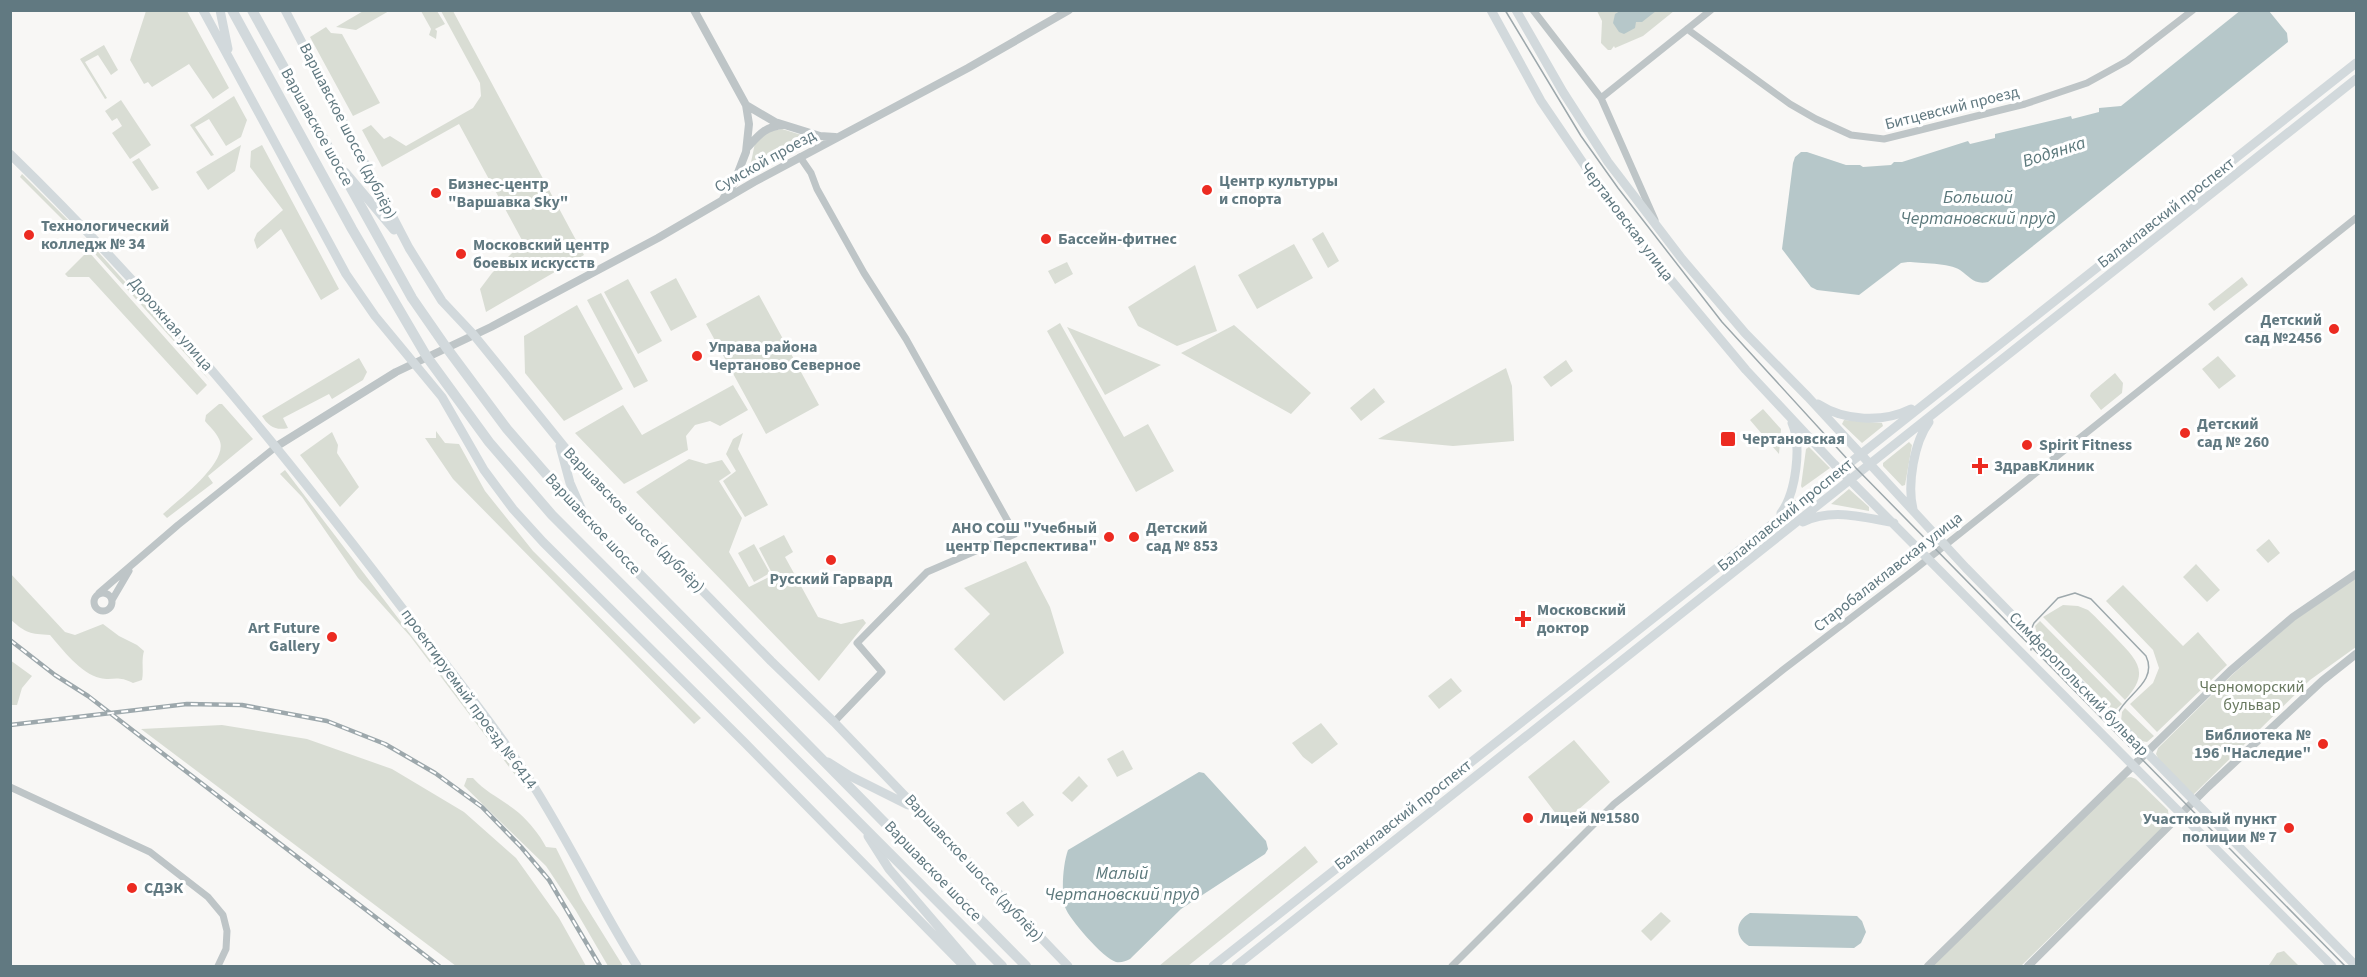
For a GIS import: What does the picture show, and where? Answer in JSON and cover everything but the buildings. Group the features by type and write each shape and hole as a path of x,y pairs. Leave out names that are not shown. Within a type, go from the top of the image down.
{"main road":[{"path":"202,10 346,274 375,316 442,397 484,470 513,509 543,542 964,966"},
{"path":"220,10 225,38 244,85"},
{"name":"Варшавское шоссе","path":"232,10 352,229 428,357 489,442 552,515 1002,966"},
{"name":"Варшавское шоссе","path":"252,10 408,290 446,347 507,429 586,520 1026,966"},
{"name":"Варшавское шоссе (дублёр)","path":"285,10 409,248 437,294 473,334 557,440 763,653 834,722 1068,966"},
{"name":"Чертановская улица","path":"1491,10 1536,92 1598,185 1716,336 1788,416"},
{"name":"Чертановская улица","path":"1516,10 1590,136 1661,233 1745,333 1808,397"},
{"name":"Балаклавский проспект","path":"1213,966 2356,63"},
{"name":"Балаклавский проспект","path":"1236,966 2356,79"},
{"name":"Дорожная улица","path":"10,154 139,286 277,446"},
{"path":"336,162 409,248"},
{"path":"1808,397 1842,415 1889,418 1896,417 1929,400"},
{"name":"Симферопольский бульвар","path":"1808,397 1945,545 2356,966"},
{"path":"1914,511 1911,482 1919,437 1928,422 1947,404"},
{"path":"1773,523 1786,507 1798,449 1796,431 1788,416"},
{"name":"Симферопольский бульвар","path":"1788,416 2332,966"},
{"path":"557,440 570,483 586,520"},
{"name":"проектируемый проезд № 6414","path":"277,446 519,764 561,831 615,931 637,966"},
{"path":"1851,480 1860,455"},
{"path":"1840,470 1853,470 1869,464"},
{"path":"1782,533 1812,518 1826,514 1863,517 1894,523"},
{"path":"821,757 850,776 901,800 928,819"},
{"path":"861,824 889,869 972,966"}],"street":[{"path":"694,10 746,105 749,124 747,148 741,165 734,183 719,204"},
{"name":"Сумской проезд","path":"277,446 396,372 491,327 719,204 811,151 968,68 1069,10"},
{"path":"1533,10 1601,98 1661,233"},
{"path":"1601,98 1711,10"},
{"name":"Битцевский проезд","path":"1687,29 1790,104 1816,119 1851,135 1884,139 2025,104 2087,83 2127,61 2193,10"},
{"path":"746,105 769,119 828,138 838,137"},
{"path":"747,148 762,130 771,126 787,125"},
{"path":"806,130 815,139 811,151"},
{"path":"800,157 811,173 864,273 906,339 1015,534 927,572 857,643 882,672 834,722"},
{"path":"741,165 742,179 748,183 754,182"},
{"name":"Старобалаклавская улица","path":"1452,966 1614,804 1784,669 1928,559 2356,218"},
{"path":"2007,339 2007,348 2017,349"},
{"path":"133,564 112,600 110,608 99,611 94,600 99,593 133,564 277,446"},
{"path":"1795,506 1800,504 1806,507 1803,517"},
{"path":"1928,966 2230,671 2293,616 2356,574"},
{"path":"99,593 109,594 112,600"},
{"path":"2028,966 2194,801 2312,690 2356,654"},
{"path":"1528,717 1524,726 1528,729 1536,728"},
{"path":"10,788 150,852 208,897 223,915 227,931 226,949 218,966"},
{"path":"1388,828 1397,829 1398,836 1395,840"}],"green space":[{"path":"365,10 389,11 356,30 336,27"},
{"path":"146,11 187,11 229,88 213,99 189,64 152,87 148,82 144,84 130,60"},
{"path":"421,11 437,11 445,24 435,29 436,39 429,35 431,29"},
{"path":"441,11 453,11 584,255 486,312 480,289 492,273 523,242 459,124 382,167 362,130 371,125 384,139 390,136 406,146 473,108 481,96 480,83"},
{"path":"1597,11 1674,11 1643,36 1608,50 1601,43 1602,21"},
{"path":"326,27 331,33 342,34 380,103 353,116 310,37"},
{"path":"104,45 118,70 111,75 98,55 85,62 107,98 105,99 80,59"},
{"path":"234,96 247,120 241,137 226,146 209,119 195,127 214,155 211,156 190,125"},
{"path":"121,100 151,145 130,159 112,133 122,126 117,118 112,121 105,111"},
{"path":"782,129 808,137 809,143 754,174 749,172 755,143 761,133"},
{"path":"241,145 235,171 208,190 196,172"},
{"path":"262,145 339,289 321,300 281,229 257,249 254,240 257,233 283,210 250,167 251,151"},
{"path":"139,158 159,188 152,191 132,162"},
{"path":"22,174 75,227 74,231 20,177"},
{"path":"1323,232 1339,261 1328,268 1312,239"},
{"path":"1294,244 1313,278 1257,309 1238,275"},
{"path":"87,245 92,245 210,381"},
{"path":"88,251 207,385 197,395 89,277 68,277 65,274"},
{"path":"1067,262 1073,274 1055,284 1048,271"},
{"path":"1195,265 1217,331 1177,346 1138,326 1128,307"},
{"path":"2242,277 2248,285 2214,311 2208,304"},
{"path":"676,278 697,317 671,331 650,292"},
{"path":"628,279 662,341 638,354 604,292"},
{"path":"601,293 648,381 634,388 587,300"},
{"path":"759,295 819,405 766,434 706,324"},
{"path":"577,305 623,389 564,421 525,373 524,336"},
{"path":"1060,323 1124,437 1148,424 1174,471 1136,492 1047,331"},
{"path":"1234,325 1311,393 1291,414 1181,353"},
{"path":"1067,327 1161,365 1105,395"},
{"path":"2218,356 2236,376 2219,389 2202,369"},
{"path":"359,358 367,372 363,380 332,399 329,394 283,418 288,428 273,427 262,416"},
{"path":"1566,360 1573,371 1551,387 1543,377"},
{"path":"1506,368 1512,386 1514,441 1453,446 1378,439"},
{"path":"2115,373 2123,383 2122,393 2101,410 2090,396 2091,393"},
{"path":"733,385 748,410 720,426 710,421 695,425 686,436 688,450 624,484 575,433 623,405 642,435"},
{"path":"1374,388 1385,402 1361,421 1350,408"},
{"path":"222,404 253,439 208,476 213,483 167,518 163,514 201,480 217,458 221,448 219,439 205,421 206,415"},
{"path":"1763,409 1781,429 1779,454 1750,420"},
{"path":"1844,420 1882,423 1883,426 1862,443 1842,424"},
{"path":"436,431 445,443 459,444 485,491 533,551 701,718 694,724 453,479 425,438 436,438"},
{"path":"332,432 338,445 337,453 359,487 340,507 300,455"},
{"path":"743,433 738,449 768,505 745,517 723,481 736,471 726,454 733,439"},
{"path":"1909,442 1912,445 1905,485 1902,486 1883,466 1883,463"},
{"path":"1809,447 1830,468 1802,488 1806,449"},
{"path":"689,459 706,464 722,460 731,473 719,481 742,518 729,552 749,587 773,575 759,548 784,535 793,552 785,557 818,617 841,624 863,619 866,623 819,681 636,492"},
{"path":"285,470 527,787 525,788 410,636 358,578 302,497 280,474"},
{"path":"1849,489 1869,507 1869,511 1831,504"},
{"path":"2269,539 2280,553 2268,563 2256,550"},
{"path":"754,544 770,573 754,582 738,553"},
{"path":"1026,561 1050,607 1064,653 1004,701 954,649 990,614 964,588"},
{"path":"2196,564 2220,590 2207,602 2183,577"},
{"path":"10,573 65,632 75,635 103,624 119,636 137,645 144,651 142,680 133,683 123,679 104,679 93,676 72,660 50,635 29,632 11,620"},
{"name":"Черноморский бульвар","path":"2356,578 2356,647 2310,680 2193,795 2159,760 2156,754 2158,748 2233,674 2296,619"},
{"path":"2123,585 2183,646 2198,632 2227,665 2157,732 2130,704 2153,683 2159,668 2153,650 2106,601"},
{"path":"2063,605 2078,606 2088,610 2135,660 2139,674 2138,682 2125,700 2043,617"},
{"path":"2040,621 2122,704 2114,711 2037,634 2035,626"},
{"path":"10,660 32,676 22,688 17,705 11,705"},
{"path":"1451,678 1462,691 1439,709 1428,696"},
{"path":"2125,708 2154,736 2147,742 2141,741 2121,721"},
{"path":"1321,723 1338,744 1312,764 1292,743"},
{"path":"222,725 307,739 392,769 464,812 516,858 559,918 586,966 456,966 141,729"},
{"path":"1574,740 1610,782 1563,823 1528,777"},
{"path":"1123,750 1133,769 1117,777 1107,759"},
{"path":"1079,776 1088,786 1072,802 1062,793"},
{"path":"467,778 473,778 519,813 546,847 556,848 582,900 623,966 608,966 546,866 464,786"},
{"path":"2124,778 2136,779 2168,810 2169,821 2021,966 1932,966"},
{"path":"1023,801 1034,815 1018,827 1006,813"},
{"path":"1305,846 1318,862 1188,966 1159,966"},
{"path":"1661,912 1671,921 1651,941 1641,931"},
{"path":"2284,951 2299,966 2269,965 2277,953"}],"water":[{"name":"Большой Чертановский пруд","path":"2241,10 2269,11 2287,33 2288,42 1988,282 1976,281 1960,270 1949,266 1908,262 1901,263 1859,295 1817,290 1811,287 1782,249 1793,163 1795,157 1801,152 1846,165 1863,167 1891,165 1894,162 1902,162 1968,141 1970,144 1995,138 1995,134 2071,116 2072,119 2099,112 2099,108 2121,106"},
{"path":"1620,11 1656,11 1642,22 1636,22 1635,28 1624,34 1619,32 1613,23 1615,14"},
{"name":"Малый Чертановский пруд","path":"1199,772 1204,773 1266,841 1268,849 1265,854 1181,909 1130,959 1116,962 1087,938 1065,907 1063,878 1068,850"},
{"path":"1750,913 1857,916 1862,921 1866,932 1861,943 1854,948 1749,946 1741,938 1738,929 1741,920"}],"tram line":[{"path":"1505,10 1581,136 1618,188 1722,322 1850,462 2345,966"},
{"path":"2031,650 2030,632 2034,623 2058,598 2075,593 2091,599 2146,656 2149,668 2140,687 2118,713 2116,723 2119,735"}],"railway":[{"path":"10,640 55,675 88,696 439,966"},
{"path":"10,725 187,704 242,705 327,721 385,744 435,773 482,807 521,847 549,880 600,966"}],"place":[{"name":"Центр культуры и спорта","path":"1207,190"},
{"name":"Бизнес-центр \"Варшавка Sky\"","path":"436,193"},
{"name":"Технологический колледж № 34","path":"29,235"},
{"name":"Бассейн-фитнес","path":"1046,239"},
{"name":"Московский центр боевых искусств","path":"461,254"},
{"name":"Детский сад №2456","path":"2334,329"},
{"name":"Управа района Чертаново Северное","path":"697,356"},
{"name":"Детский сад № 260","path":"2185,433"},
{"name":"Чертановская","path":"1728,439"},
{"name":"Spirit Fitness","path":"2027,445"},
{"name":"ЗдравКлиник","path":"1980,466"},
{"name":"АНО СОШ \"Учебный центр Перспектива\"","path":"1109,537"},
{"name":"Детский сад № 853","path":"1134,537"},
{"name":"Русский Гарвард","path":"831,560"},
{"name":"Московский доктор","path":"1523,619"},
{"name":"Art Future Gallery","path":"332,637"},
{"name":"Библиотека № 196 \"Наследие\"","path":"2323,744"},
{"name":"Лицей №1580","path":"1528,818"},
{"name":"Участковый пункт полиции № 7","path":"2289,828"},
{"name":"СДЭК","path":"132,888"}],"water label":[{"name":"Водянка","path":"2054,152"}]}
